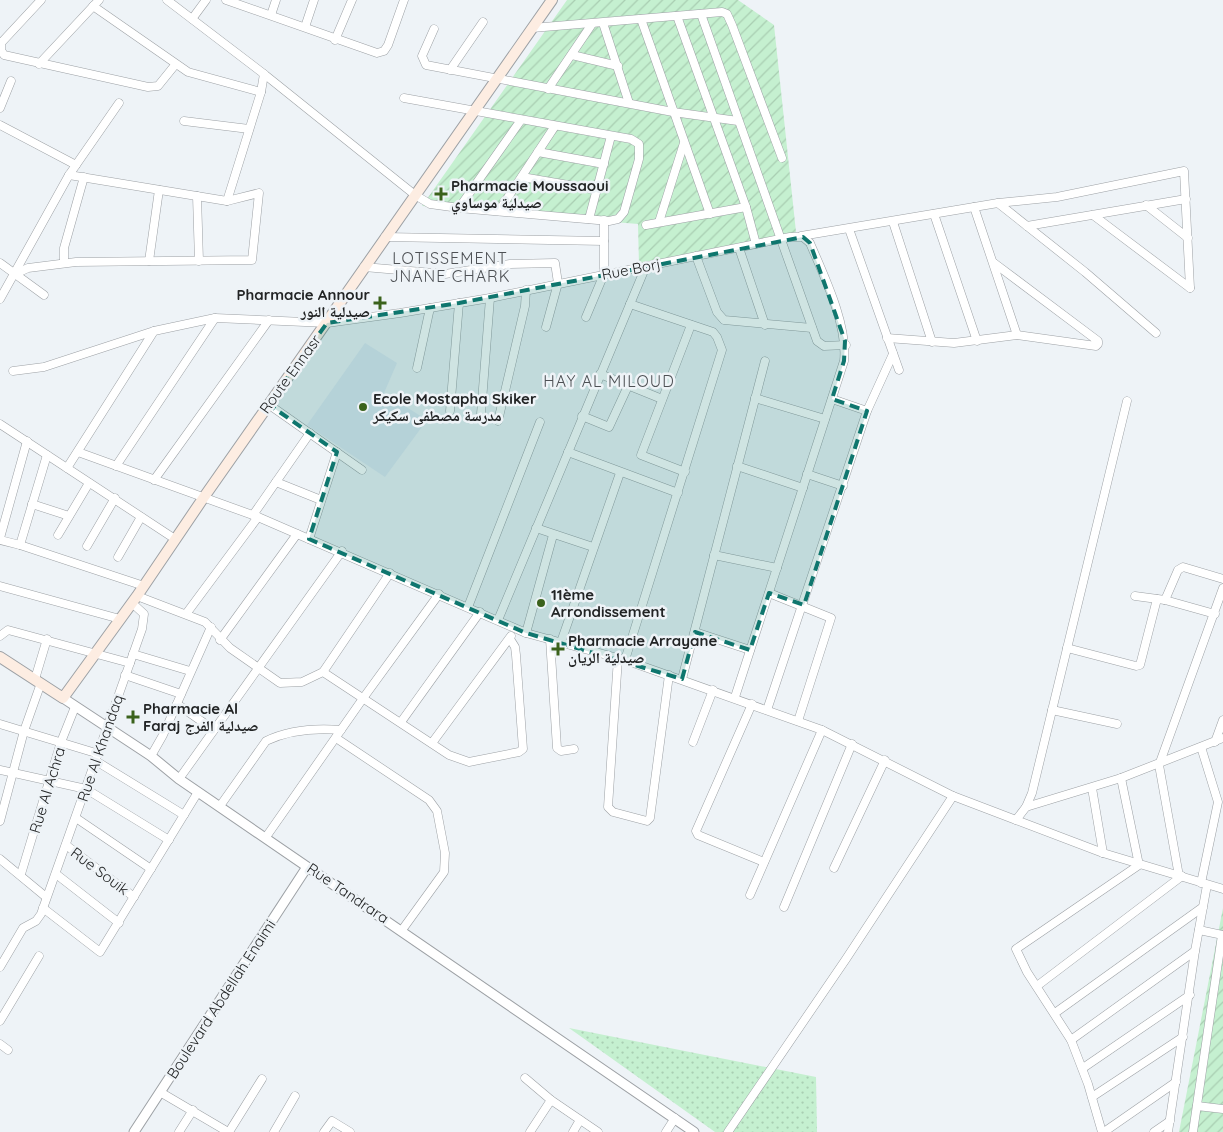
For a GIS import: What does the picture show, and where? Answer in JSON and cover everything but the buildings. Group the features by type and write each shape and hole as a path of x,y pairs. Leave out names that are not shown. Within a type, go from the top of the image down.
{"main road":[{"name":"Route Ennasr","path":"63,698 135,600 268,404 327,323 364,267 475,112 552,0"},
{"name":"Rue Tandrara","path":"0,656 63,698"}],"street":[{"path":"41,0 1,43 0,47 4,55 148,87 161,83 175,65"},
{"path":"167,0 264,74 415,195 430,204 499,212 604,220 618,219 624,212 640,153 636,141 404,98"},
{"path":"192,19 206,0"},
{"path":"226,0 305,27 335,40 377,53 384,51 404,0"},
{"path":"271,15 276,0"},
{"path":"305,27 314,0"},
{"path":"335,40 352,0"},
{"path":"39,64 96,3 175,65 188,72 261,92"},
{"path":"532,28 722,12 730,19 782,158"},
{"path":"700,14 812,328 820,344 846,345"},
{"path":"677,16 746,207 756,244"},
{"path":"641,19 710,214"},
{"path":"450,70 483,22"},
{"path":"603,23 629,103"},
{"path":"548,89 592,24"},
{"path":"434,29 423,53 426,65 673,112 738,121"},
{"path":"572,54 618,66"},
{"path":"227,201 261,92 264,74"},
{"path":"0,108 11,81"},
{"path":"0,300 69,175 119,103"},
{"path":"459,208 521,120"},
{"path":"184,121 249,129"},
{"path":"0,125 76,165"},
{"path":"499,212 555,126"},
{"path":"589,219 612,136"},
{"path":"659,222 684,143"},
{"path":"538,152 604,164"},
{"name":"Rue Borj","path":"13,371 44,367 154,331 215,318 327,323 430,308 490,298 781,239 894,222 998,203 1058,196 1184,171 1186,198"},
{"path":"15,274 28,268 64,262 252,260 260,195 255,193 227,201 69,175"},
{"path":"64,262 64,248 84,177"},
{"path":"522,177 597,190"},
{"path":"149,261 158,190"},
{"path":"197,196 199,261"},
{"path":"1027,226 1186,198 1190,288 1093,215"},
{"path":"998,203 1085,272 1156,333"},
{"path":"1146,206 1188,238"},
{"path":"646,225 746,207"},
{"path":"974,207 1017,335"},
{"path":"934,214 977,341"},
{"path":"586,317 604,274 604,220"},
{"path":"894,222 932,342"},
{"path":"849,229 899,370"},
{"path":"735,697 844,361 846,345 810,243 799,236"},
{"path":"385,237 604,240"},
{"path":"739,248 765,325"},
{"path":"696,256 720,318 729,322 812,328"},
{"path":"364,267 445,274 510,264 552,262 557,267 558,283 546,327"},
{"path":"887,338 932,342 977,341 1017,335 1096,346 1098,344 1098,341 994,262"},
{"path":"0,263 44,295"},
{"path":"498,620 646,266"},
{"path":"498,421 525,306 526,290"},
{"path":"481,414 490,298"},
{"path":"450,411 459,303"},
{"path":"630,304 713,332 722,350 685,472 622,659 608,807 613,812 646,821 650,818 669,675"},
{"path":"417,368 430,308"},
{"path":"116,466 215,318"},
{"path":"154,480 269,320"},
{"path":"685,472 641,455 691,325"},
{"path":"67,468 154,331"},
{"path":"767,710 804,605 867,411 893,354"},
{"path":"682,679 765,361"},
{"path":"600,374 662,399"},
{"path":"582,416 609,427 628,386"},
{"path":"755,398 825,419"},
{"path":"832,399 867,411"},
{"path":"1016,820 1026,807 1032,793 1127,401"},
{"path":"268,404 362,470"},
{"path":"468,607 540,422"},
{"path":"0,424 176,539"},
{"path":"0,429 10,430"},
{"path":"186,614 310,434"},
{"path":"28,441 0,539 144,586"},
{"path":"78,452 255,516 342,551 526,633 622,659 735,697 822,730 885,760 953,796 1103,853 1223,889"},
{"path":"308,538 337,452"},
{"path":"568,452 620,473 678,493"},
{"path":"20,544 47,455"},
{"path":"737,466 803,488"},
{"path":"561,642 620,473"},
{"path":"808,474 843,486"},
{"path":"276,482 321,500"},
{"path":"58,535 89,483"},
{"path":"87,546 115,498"},
{"path":"32,504 69,516"},
{"path":"118,557 141,517"},
{"path":"536,528 593,547"},
{"path":"220,640 297,534"},
{"path":"526,633 554,535"},
{"path":"179,779 342,551"},
{"path":"714,555 777,568"},
{"path":"1068,648 1140,666 1161,599 1178,570 1183,567 1223,580"},
{"path":"135,600 186,614 210,627 220,640 258,670 285,684 302,682 323,672 390,573"},
{"path":"0,586 120,619"},
{"path":"1181,876 1159,765 1223,588"},
{"path":"769,593 829,616 832,621 798,721"},
{"path":"266,837 438,594"},
{"path":"1135,596 1161,599 1215,614"},
{"name":"Rue Al Khandaq","path":"43,908 98,758 145,617 135,600"},
{"path":"401,722 480,612"},
{"path":"151,756 177,704 210,627"},
{"path":"432,743 510,639 514,628"},
{"path":"0,636 8,630 130,662"},
{"path":"695,632 750,650"},
{"path":"0,821 38,681 47,639"},
{"path":"323,672 364,697 449,755 469,762 519,752 523,749 516,654 510,639"},
{"path":"550,639 557,748 561,751 574,749"},
{"path":"133,654 190,671"},
{"path":"125,675 181,694"},
{"path":"693,742 713,690"},
{"name":"Rue Tandrara","path":"63,698 151,756 179,779 402,930 694,1132"},
{"path":"177,704 214,730"},
{"path":"752,704 696,831 698,835 764,862"},
{"name":"Rue Al Achra","path":"21,874 61,742 74,707"},
{"path":"1052,710 1117,724"},
{"path":"1215,742 1223,720"},
{"path":"0,724 61,742 98,758 184,815"},
{"path":"220,806 266,741 276,736 298,732 323,729 341,730"},
{"path":"750,895 822,730"},
{"path":"336,738 429,800 437,812 445,853 444,872 402,930"},
{"path":"1026,807 1092,788 1159,765 1223,738"},
{"path":"784,907 852,744"},
{"path":"1168,1132 1190,995 1204,884 1220,803 1201,747"},
{"path":"834,868 885,760"},
{"path":"0,770 86,789 169,840"},
{"path":"1121,778 1139,865"},
{"path":"1092,788 1103,853"},
{"path":"0,967 22,928 36,921 43,908 100,952 198,792"},
{"path":"728,1132 846,959 953,796"},
{"path":"76,818 152,869"},
{"name":"Rue Souik","path":"66,845 134,897"},
{"path":"0,860 21,874 46,897"},
{"path":"1139,865 1016,949 1018,956 1071,1040 1083,1068 1103,1132 1176,1082"},
{"name":"Boulevard Abdellah Enaimi","path":"134,1132 307,866"},
{"path":"56,874 119,923"},
{"path":"1037,986 1181,876"},
{"path":"1055,1013 1202,907"},
{"path":"1193,1132 1222,935 1199,930"},
{"path":"1071,1040 1195,951"},
{"path":"0,1021 39,956"},
{"path":"1083,1068 1190,995"},
{"path":"1092,1097 1183,1038"},
{"path":"0,1044 8,1050"},
{"path":"525,1078 551,1100 598,1132"},
{"path":"160,1092 228,1132 262,1079"},
{"path":"274,1132 295,1096"},
{"path":"530,1132 551,1100"},
{"path":"1198,1106 1223,1109"},
{"path":"179,1132 193,1110"},
{"path":"666,1132 675,1118"},
{"path":"573,1132 580,1120"},
{"path":"324,1132 332,1121 350,1132"},
{"path":"1154,1132 1170,1121"}],"highlighted area":[{"path":"803,237 810,243 845,341 844,361 832,399 867,411 804,605 769,593 750,650 695,632 682,679 526,633 309,539 337,452 268,404 327,323 459,303"}],"shaded area":[{"name":"Ecole Mostapha Skiker مدرسة مصطفى سكيكر","path":"365,343 397,363 384,393 427,420 385,477 307,425"}],"green space":[{"path":"567,0 738,0 774,25 796,232 639,265 638,224 422,206"},
{"path":"1223,908 1223,1132 1179,1132"},
{"path":"569,1028 816,1077 817,1132 715,1132"}],"place":[{"name":"Pharmacie Moussaoui صيدلية موساوي","path":"441,194"},
{"name":"Pharmacie Annour صيدلية النور","path":"380,303"},
{"name":"Ecole Mostapha Skiker مدرسة مصطفى سكيكر","path":"363,407"},
{"name":"11ème Arrondissement","path":"541,603"},
{"name":"Pharmacie Arrayane صيدلية الريان","path":"558,649"},
{"name":"Pharmacie Al Faraj صيدلية الفرج","path":"133,717"}],"district":[{"name":"LOTISSEMENT JNANE CHARK","path":"450,267"},
{"name":"HAY AL MILOUD","path":"609,381"}]}
